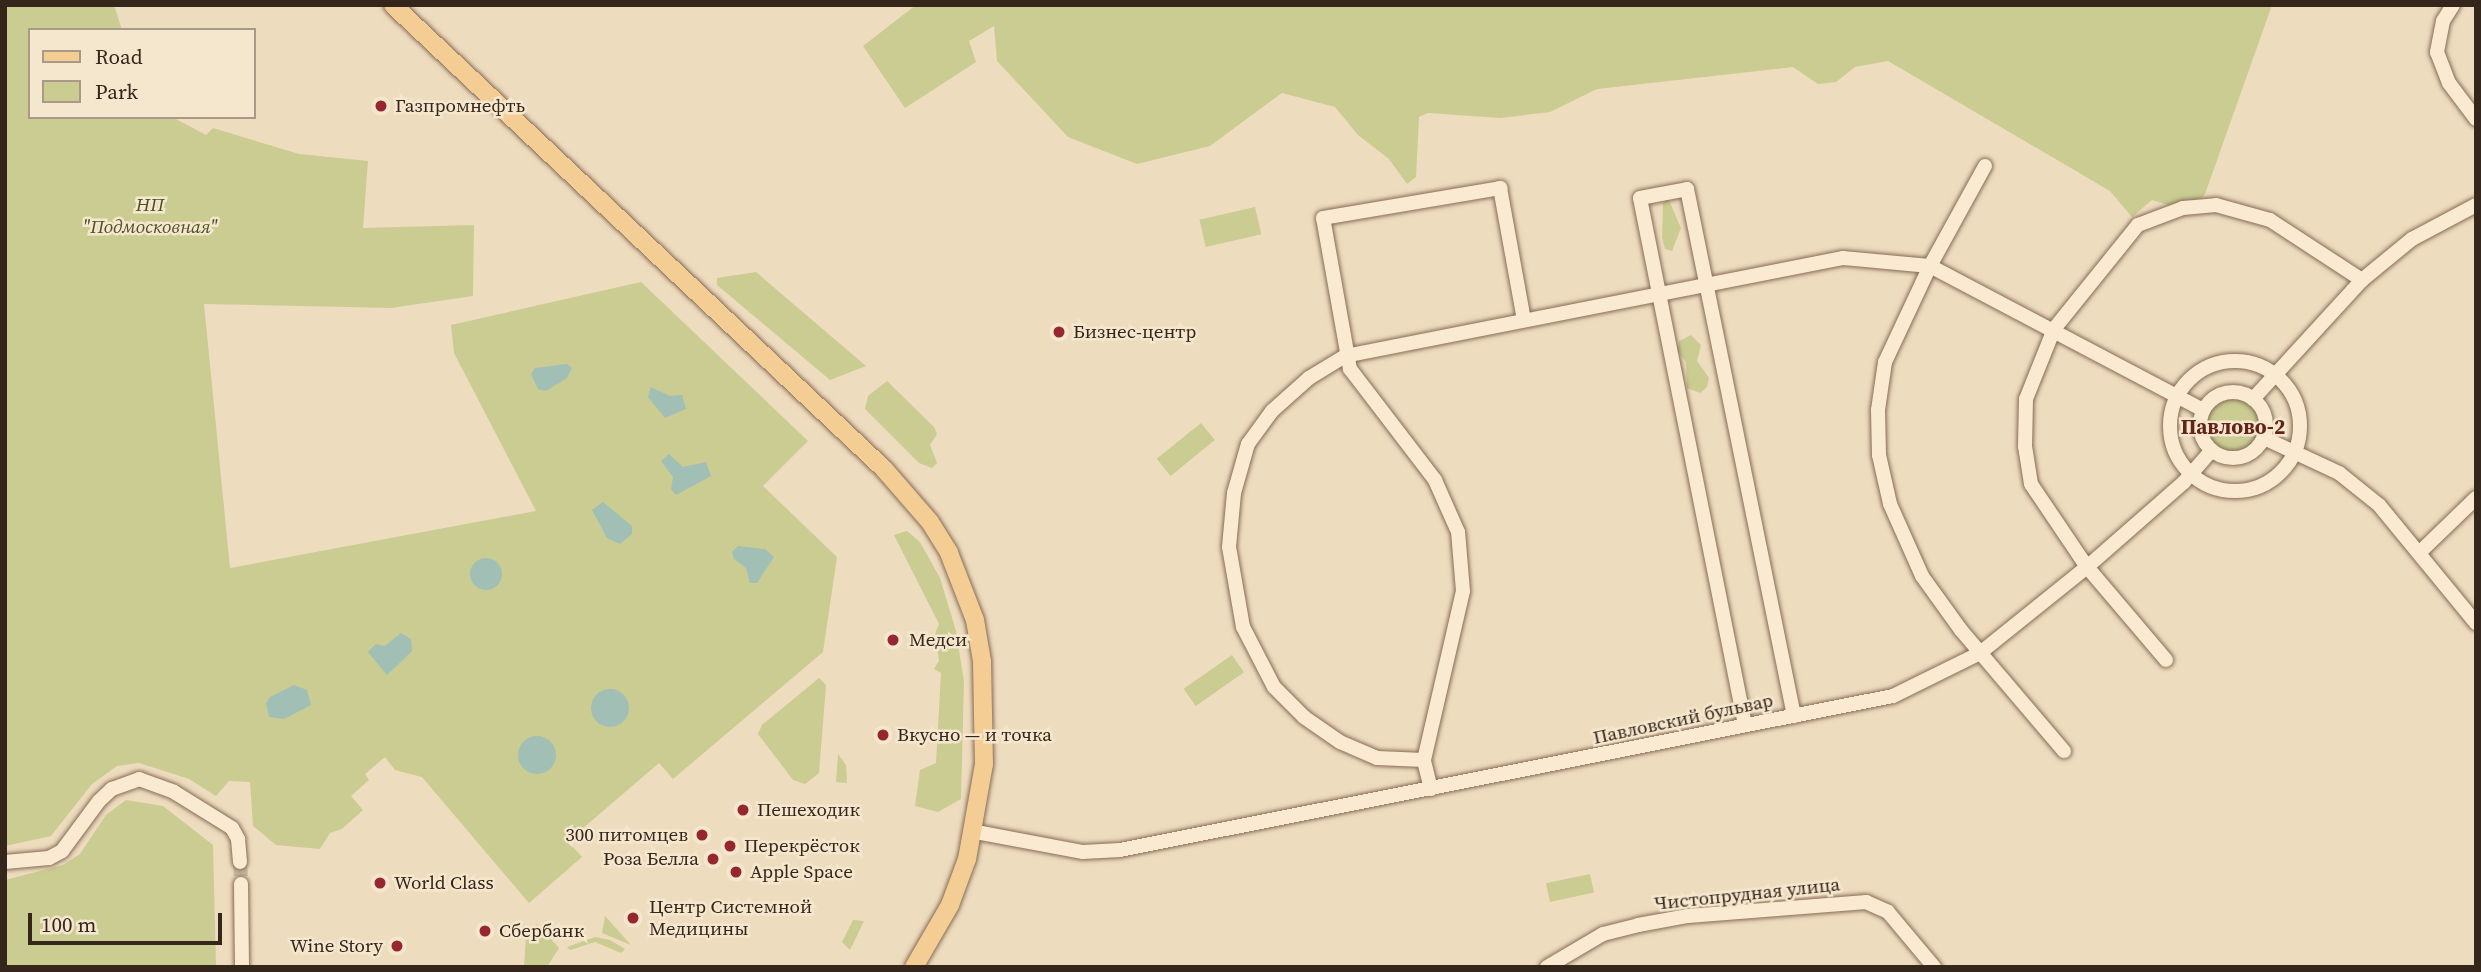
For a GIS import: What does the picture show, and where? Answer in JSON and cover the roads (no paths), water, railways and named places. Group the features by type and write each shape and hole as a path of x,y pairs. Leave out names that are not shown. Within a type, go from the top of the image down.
{"main road":[{"path":"393,5 826,413 930,522 963,584 982,661 984,764 976,832 950,905 914,967"}],"street":[{"path":"2453,5 2443,21 2437,52 2449,83 2476,119"},
{"path":"1985,166 1930,266 1885,362 1878,410 1880,455 1890,503 1922,576 1980,653 2064,751"},
{"path":"1431,789 1424,760 1463,591 1458,532 1435,480 1350,369 1345,356 1323,218 1500,188 1524,320"},
{"path":"1745,725 1640,198 1687,189 1794,716"},
{"path":"2166,660 2087,567 2032,484 2025,447 2026,399 2054,329 2138,225 2183,208 2216,205 2270,220 2362,280"},
{"path":"2253,399 2362,280 2412,239 2476,205"},
{"path":"1424,760 1377,758 1340,742 1304,717 1275,687 1242,627 1229,547 1234,493 1248,444 1272,411 1309,378 1345,356 1843,258 1930,266 2054,329 2203,410"},
{"path":"2232,361 2255,364 2276,375 2298,410 2295,452 2284,469 2250,489 2210,486 2192,475 2181,462 2170,430 2178,396 2191,379 2210,366 2232,361"},
{"path":"2243,393 2253,399 2265,416 2264,438 2247,456 2222,457 2211,451 2200,432 2203,410 2220,394 2243,393"},
{"path":"2264,438 2339,473 2379,505 2476,623"},
{"name":"Павловский бульвар","path":"976,832 1083,852 1121,850 1893,696 1980,653 2087,567 2192,475 2211,451"},
{"path":"2419,553 2476,498"},
{"path":"5,862 49,858 62,851 99,801 112,789 139,779 174,792 232,828 239,839 240,862"},
{"path":"242,884 242,967"},
{"name":"Чистопрудная улица","path":"1547,967 1603,934 1638,925 1688,916 1866,902 1888,912 1934,967"}],"water":[{"path":"567,364 572,368 567,378 546,391 538,389 531,374 535,368"},
{"path":"651,387 670,396 682,395 686,409 665,418 648,397"},
{"path":"669,454 683,467 706,462 711,476 676,495 671,489 673,477 661,461"},
{"path":"603,502 632,526 632,534 620,544 607,538 592,510"},
{"path":"738,546 765,549 774,557 757,583 750,583 746,568 734,559 732,552"},
{"path":"486,558 497,563 502,574 497,585 486,590 475,585 470,574 475,563"},
{"path":"401,633 411,639 412,651 387,675 368,652 376,644 385,646"},
{"path":"294,685 307,690 311,705 284,719 269,717 266,703 270,697"},
{"path":"610,689 623,695 629,708 623,721 610,727 597,721 591,708 597,695"},
{"path":"537,736 550,742 556,755 550,768 537,774 524,768 518,755 524,742"}],"tunnel":[{"path":"240,862 241,884"}],"place":[{"name":"Газпромнефть","path":"381,106"},
{"name":"Бизнес-центр","path":"1059,332"},
{"name":"Медси","path":"893,640"},
{"name":"Вкусно — и точка","path":"883,735"},
{"name":"Пешеходик","path":"743,810"},
{"name":"300 питомцев","path":"702,835"},
{"name":"Перекрёсток","path":"730,846"},
{"name":"Роза Белла","path":"713,859"},
{"name":"Apple Space","path":"736,872"},
{"name":"World Class","path":"380,883"},
{"name":"Центр Системной Медицины","path":"633,918"},
{"name":"Сбербанк","path":"485,931"},
{"name":"Wine Story","path":"397,946"}],"district":[{"name":"Павлово-2","path":"2233,427"}],"park label":[{"name":"НП \"Подмосковная\"","path":"150,216"}]}
